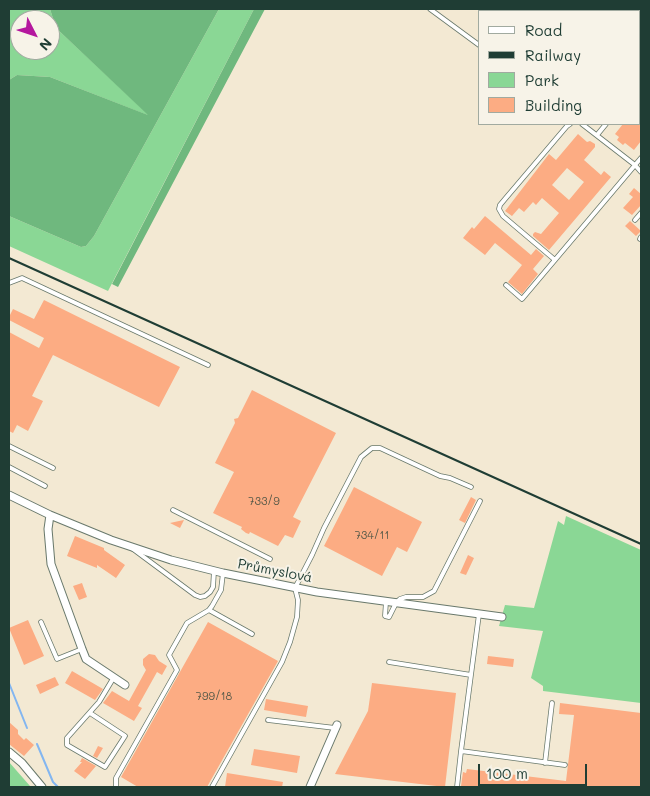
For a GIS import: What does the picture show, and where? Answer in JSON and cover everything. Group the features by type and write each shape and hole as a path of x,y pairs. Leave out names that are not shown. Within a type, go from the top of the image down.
{"street":[{"name":"Průmyslová","path":"9,495 50,515 128,545 223,574 295,588 502,617"},
{"path":"50,515 48,529 51,564 86,659 125,684"},
{"path":"310,787 337,727"},
{"path":"9,752 22,763 42,787"}],"lane":[{"path":"430,9 478,44"},
{"path":"555,260 503,216 499,209 500,205 568,125"},
{"path":"583,125 635,165 641,172"},
{"path":"597,135 605,125"},
{"path":"506,285 522,299 641,158"},
{"path":"634,220 641,213"},
{"path":"9,283 22,278 208,365"},
{"path":"9,446 53,468"},
{"path":"212,787 282,662 297,617 298,600 295,588 358,460 372,448 380,448 440,476 471,487"},
{"path":"9,468 45,486"},
{"path":"386,602 385,616 389,617 396,603 402,598 423,597 434,591 480,502"},
{"path":"173,510 270,559"},
{"path":"128,545 200,597 210,592 214,582 214,571"},
{"path":"116,787 116,778 176,670 170,655 188,623 210,610 219,594 223,574"},
{"path":"210,610 252,634"},
{"path":"457,787 479,614"},
{"path":"41,622 57,659 82,649"},
{"path":"389,662 471,675"},
{"path":"90,713 125,736 106,767 67,745 67,738 100,702 114,678"},
{"path":"545,763 552,703"},
{"path":"268,720 337,727"},
{"path":"461,751 565,765"}],"green space":[{"path":"9,9 50,9 10,10 10,60 60,60 60,32 150,116 50,77 17,75 9,80"},
{"path":"219,9 254,9 108,291 9,246 9,216 81,247 86,246 94,236"},
{"path":"219,9 94,236 86,246 81,247 9,216 9,80 17,75 50,77 148,115 60,32 60,10 50,10"},
{"path":"254,9 265,9 118,287 112,284"},
{"path":"566,516 641,550 641,703 543,691 543,686 531,678 543,631 499,626 505,605 534,608 558,521 564,525"},
{"path":"9,762 30,786 31,787 9,787"}],"building":[{"path":"641,124 641,141 634,150 617,140 619,137 615,134 622,125"},
{"path":"578,134 587,142 590,141 595,144 595,147 584,160 601,175 604,171 611,177 549,250 533,234 535,232 541,234 559,213 542,198 536,205 533,202 524,212 519,208 512,216 505,211 549,154 556,160","holes":["567,168 584,182 569,200 552,185"]},
{"path":"634,188 641,194 641,205 632,215 623,208 633,197 629,194"},
{"path":"485,216 531,255 536,249 544,256 533,269 538,274 522,294 508,282 522,265 495,243 485,255 463,238"},
{"path":"630,221 641,231 636,236 625,226"},
{"path":"44,300 180,367 159,407 53,355 32,396 43,401 28,431 17,425 13,433 9,431 9,332 39,348 44,338 9,320 9,317 13,309 34,319"},
{"path":"252,390 336,433 293,517 301,521 293,538 285,535 278,546 250,532 249,534 246,533 241,529 242,527 213,513 234,472 215,463 235,423 234,419 238,418"},
{"path":"354,487 422,522 407,552 397,547 382,576 324,546"},
{"path":"471,497 476,500 465,523 459,520"},
{"path":"184,520 180,528 170,523 179,521"},
{"path":"75,536 104,548 104,550 125,565 116,578 97,565 97,568 67,556"},
{"path":"468,555 474,558 466,575 460,573"},
{"path":"82,583 87,597 79,600 73,586"},
{"path":"28,620 44,656 24,665 9,628"},
{"path":"208,622 278,661 207,787 138,787 121,777"},
{"path":"149,654 155,655 159,661 167,666 162,675 157,672 138,706 142,708 134,721 103,703 112,691 129,701 146,670 143,665 143,659"},
{"path":"488,656 514,659 513,667 487,664"},
{"path":"72,671 103,689 95,700 65,683"},
{"path":"55,677 59,685 40,694 36,685"},
{"path":"372,683 456,693 445,787 335,774 368,711"},
{"path":"266,699 308,706 306,717 264,710"},
{"path":"560,703 641,713 641,787 461,786 463,772 466,773 467,769 566,781 574,715 559,714"},
{"path":"9,722 18,730 18,734 24,740 26,738 34,745 24,756 9,744"},
{"path":"98,746 103,748 97,758 93,756"},
{"path":"254,749 300,756 297,773 251,765"},
{"path":"82,758 96,766 85,779 74,771 82,762 80,762"},
{"path":"227,773 283,782 282,787 225,787"}],"waterway":[{"path":"9,683 27,728"},
{"path":"37,744 53,782 58,787"}],"railway":[{"path":"9,258 641,544"}]}
